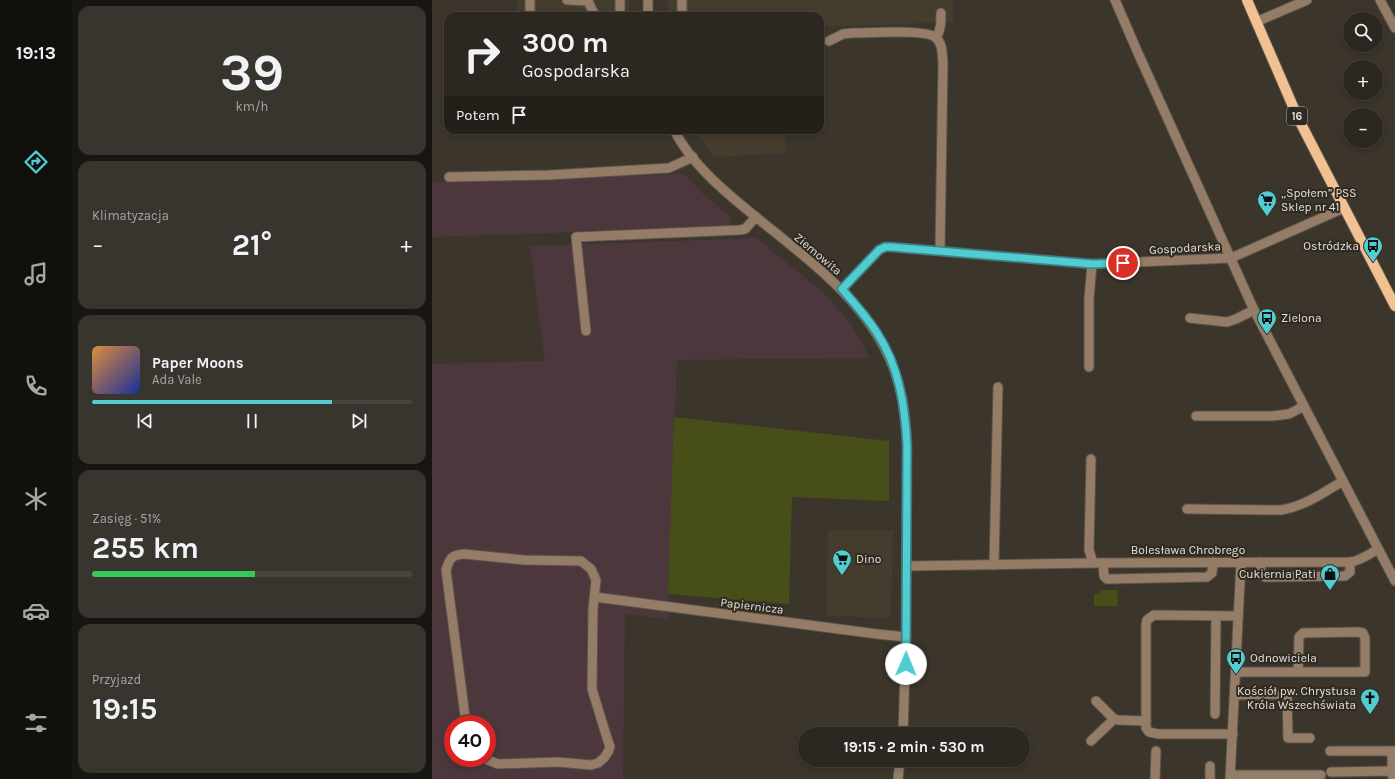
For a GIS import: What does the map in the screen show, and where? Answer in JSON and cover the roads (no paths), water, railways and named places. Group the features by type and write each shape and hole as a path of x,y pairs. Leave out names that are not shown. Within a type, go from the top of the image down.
{"main road":[{"name":"16","path":"1247,0 1298,118 1395,306"}],"street":[{"path":"530,0 530,12"},
{"path":"567,0 588,1 593,12"},
{"path":"620,0 620,12"},
{"path":"648,0 648,12"},
{"path":"682,0 682,12"},
{"path":"1115,0 1254,310 1395,581"},
{"path":"1256,22 1307,0"},
{"path":"1380,0 1395,28"},
{"path":"936,38 940,33 941,13"},
{"path":"829,41 843,34 852,33 921,33 930,34 940,43 943,63 940,250"},
{"name":"Ziemowita","path":"677,134 693,157 715,182 842,289 863,313 878,334 895,371 901,393 907,445 907,566 903,727"},
{"path":"448,178 669,168 693,157"},
{"name":"Gospodarska","path":"842,289 879,250 885,247 940,250 1092,264 1230,258 1344,208"},
{"path":"586,331 576,237 740,230 745,229 756,217"},
{"path":"1088,367 1089,299 1092,264"},
{"path":"1190,318 1227,322 1254,310"},
{"path":"994,564 998,387"},
{"path":"1196,416 1272,416 1289,414 1304,406"},
{"path":"1091,459 1089,550 1093,563"},
{"path":"1187,509 1281,510 1293,508 1304,504 1343,481"},
{"name":"Bolesława Chrobrego","path":"907,566 1103,562 1355,562 1378,549"},
{"path":"465,715 446,570 449,560 455,555 464,554 524,560 581,561 591,569 596,580 593,609 592,689 610,747 608,752 598,763 591,765 558,762 496,763"},
{"path":"1103,562 1104,576 1110,579 1207,577 1212,573 1213,562"},
{"path":"1241,562 1230,777 1289,778 1321,775"},
{"path":"1260,562 1261,574 1265,577 1345,576 1350,572 1350,562"},
{"name":"Papiernicza","path":"595,597 906,637"},
{"path":"1233,734 1153,734 1149,732 1146,728 1147,620 1154,615 1238,616"},
{"path":"1215,714 1216,616"},
{"path":"1236,672 1298,672 1365,672 1365,638 1363,633 1303,633 1299,637 1298,672"},
{"path":"1235,695 1287,694 1288,738 1310,738"},
{"path":"1096,701 1118,720 1146,720"},
{"path":"1091,741 1114,718"},
{"path":"1155,779 1156,751"},
{"path":"1330,751 1393,751 1393,775 1331,772"},
{"path":"1210,766 1210,779"},
{"path":"898,779 899,767"}],"place":[{"name":"„Społem” PSS Sklep nr 41","path":"1267,217"},
{"name":"Ostródzka","path":"1373,263"},
{"name":"Zielona","path":"1267,335"},
{"name":"Dino","path":"842,576"},
{"name":"Cukiernia Pati","path":"1330,591"},
{"name":"Odnowiciela","path":"1236,675"},
{"name":"Kościół pw. Chrystusa Króla Wszechświata","path":"1370,715"}]}
